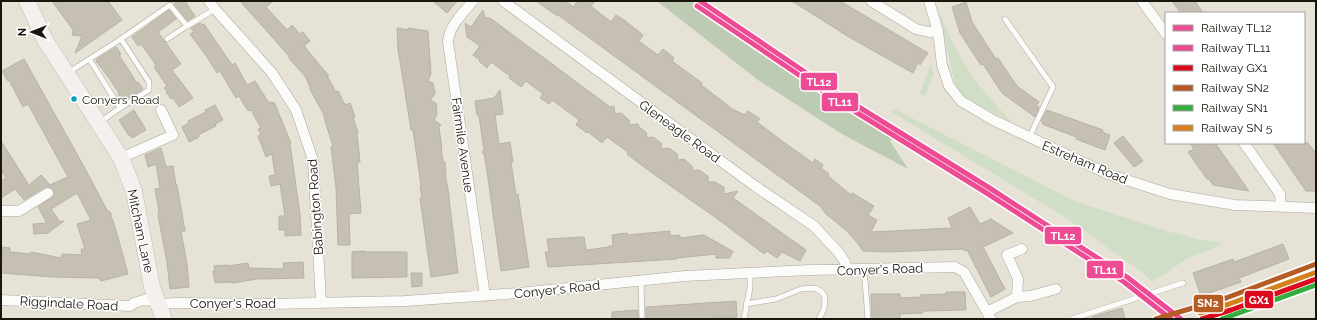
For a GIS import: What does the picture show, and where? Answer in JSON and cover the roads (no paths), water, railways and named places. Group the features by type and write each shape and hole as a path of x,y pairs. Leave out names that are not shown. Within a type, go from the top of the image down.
{"main road":[{"name":"Mitcham Lane","path":"29,2 45,40 121,158 134,191 149,272 164,319"}],"street":[{"name":"Fairmile Avenue","path":"472,1 452,28 448,36 448,42 485,296"},
{"name":"Gleneagle Road","path":"503,1 717,158 814,226 839,253 845,262 846,270"},
{"path":"871,1 916,29 929,32 938,31"},
{"name":"Estreham Road","path":"929,1 938,31 942,65 949,86 956,97 971,108 1029,138 1108,174 1170,194 1235,205 1316,208"},
{"path":"1142,1 1165,33"},
{"name":"Babington Road","path":"212,5 272,73 296,110 313,160 321,302"},
{"path":"121,158 173,135 161,110"},
{"path":"1245,144 1280,194 1281,207"},
{"path":"1,211 19,211 48,193"},
{"path":"1017,297 1018,279 1007,255 1022,250"},
{"name":"Conyer's Road","path":"158,304 175,302 270,304 405,301 485,296 685,276 955,267 964,272 989,315"},
{"path":"989,315 1017,297 1030,296 1056,289"},
{"name":"Riggindale Road","path":"1,300 130,306 134,303 147,299 158,304"}],"lane":[{"path":"67,74 170,5 187,26"},
{"path":"167,39 187,26 212,5"},
{"path":"1005,19 1053,87 1029,138"},
{"path":"98,123 149,90 149,82 120,39"},
{"path":"90,60 120,108"},
{"path":"863,270 868,319"},
{"path":"744,319 750,288 750,273"},
{"path":"641,281 642,319"},
{"path":"1072,319 1183,283"},
{"path":"746,304 776,299 801,289 814,288 822,292 825,297 824,309 819,319"}],"rail line":[{"name":"TL12","path":"700,1 833,91 988,187 1127,277 1181,319"},
{"name":"TL11","path":"697,6 830,96 985,192 1124,282 1171,319"},
{"name":"SN2","path":"1156,319 1226,298 1316,264"},
{"name":"GX1","path":"1202,319 1316,279"},
{"name":"SN1","path":"1222,319 1316,285"}],"place":[{"name":"Conyers Road","path":"74,99"}]}
